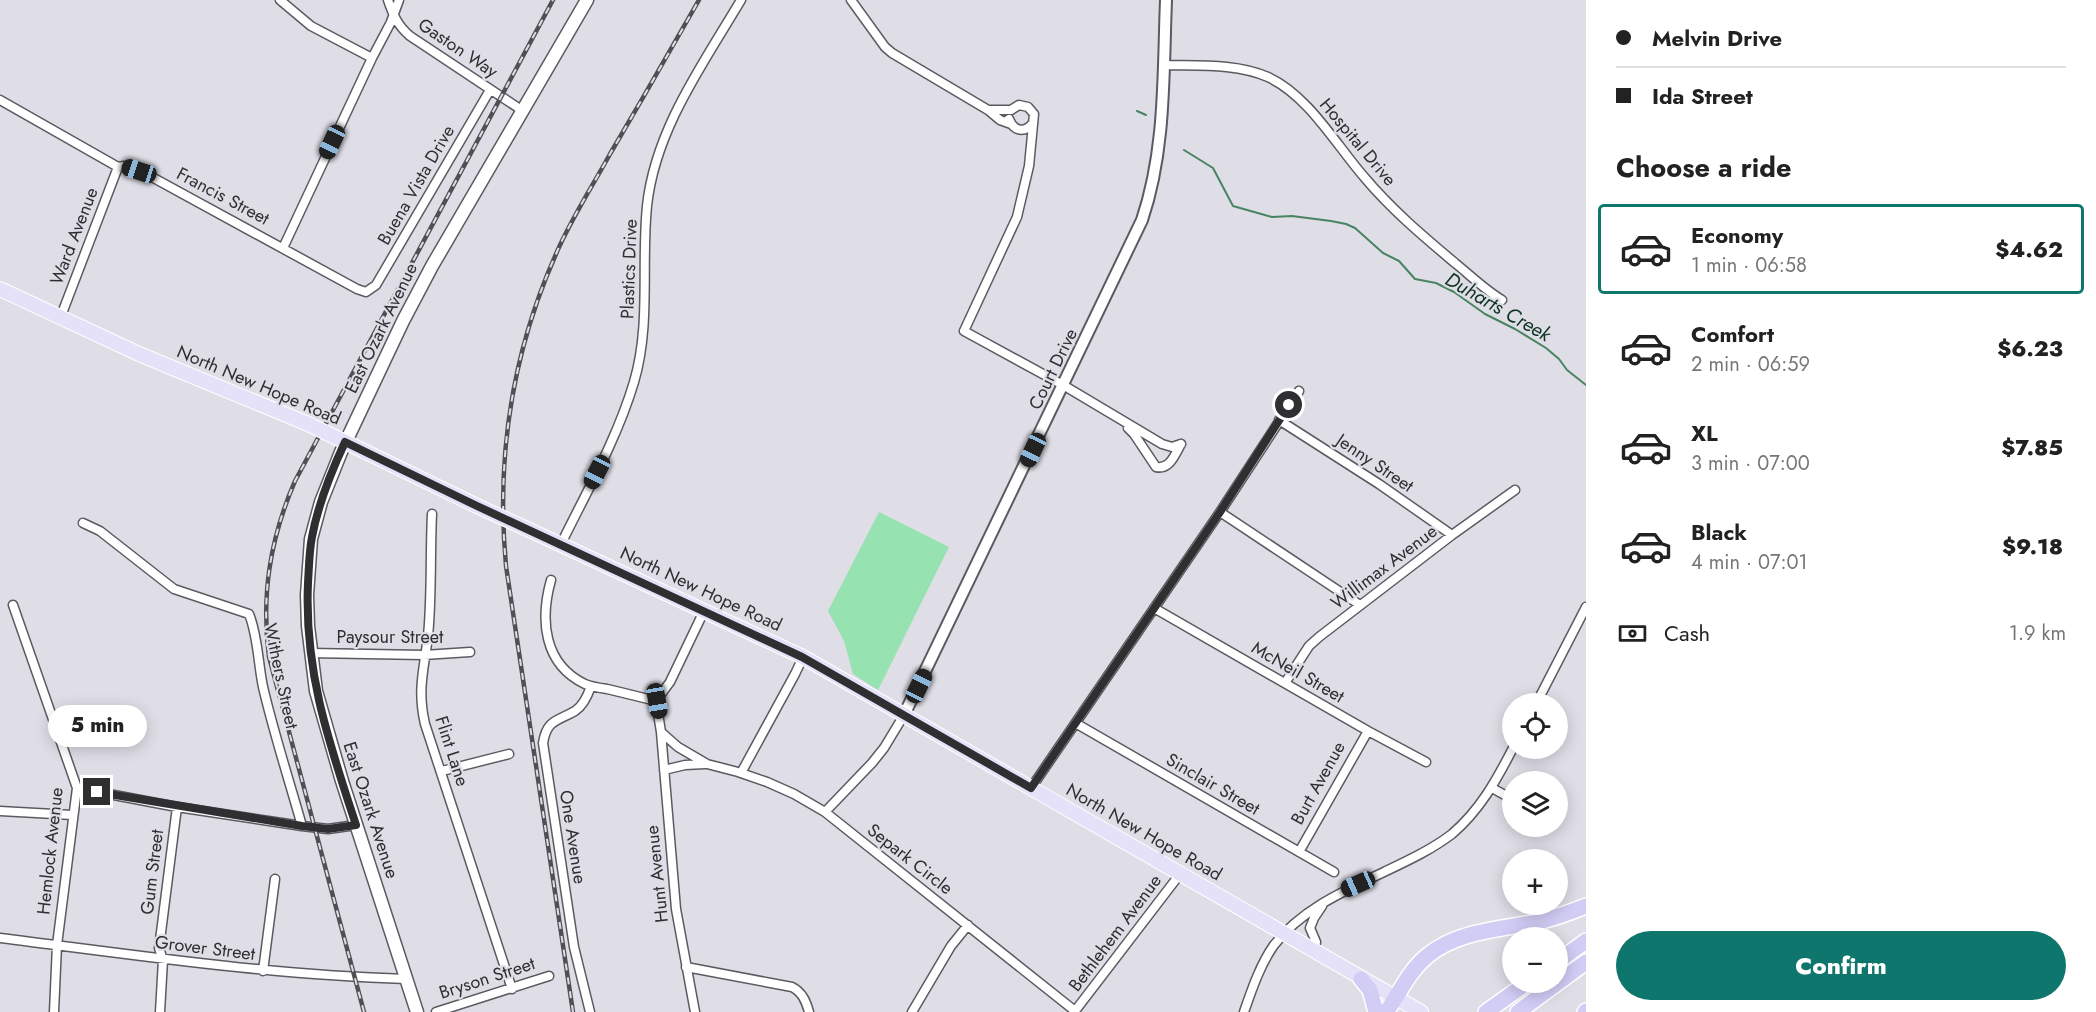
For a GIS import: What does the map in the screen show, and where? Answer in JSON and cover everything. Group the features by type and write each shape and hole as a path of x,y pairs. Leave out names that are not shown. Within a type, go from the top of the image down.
{"highway":[{"path":"1386,1012 1418,964 1434,950 1466,937 1542,920 1586,906"},
{"path":"1568,954 1586,941"},
{"path":"1518,1012 1586,962"},
{"path":"1361,979 1370,990 1376,1012"},
{"path":"1486,1012 1513,993"}],"main road":[{"name":"East Ozark Avenue","path":"417,1012 323,719 310,653 308,595 311,539 340,439 422,285 587,0"},
{"name":"North New Hope Road","path":"0,289 139,354 306,423 477,506 802,657 1421,1012"}],"street":[{"path":"280,0 311,26 372,58"},
{"name":"Gaston Way","path":"388,0 392,15 401,29 523,111"},
{"path":"283,248 391,22 399,0"},
{"name":"Plastics Drive","path":"561,544 615,435 634,381 644,326 647,205 658,156 693,80 741,0"},
{"path":"851,0 885,47 892,53 988,110 1000,120 1011,124 1020,130 1030,145"},
{"name":"Court Drive","path":"825,812 872,763 904,715 1126,256 1149,201 1159,148 1166,0"},
{"name":"Hospital Drive","path":"1164,65 1239,69 1267,77 1290,91 1310,110 1359,171 1402,217 1502,300"},
{"name":"Buena Vista Drive","path":"366,292 376,285 490,90"},
{"name":"Francis Street","path":"0,100 118,167 124,166 150,176 366,292"},
{"path":"988,110 1011,110 1019,105 1028,107 1034,114 1026,181 1017,217 964,331 1162,444 1172,447 1181,444 1168,465 1156,467 1134,434 1119,420"},
{"path":"1011,110 1009,115 1011,124"},
{"path":"1020,130 1025,130 1033,123"},
{"name":"Ward Avenue","path":"61,316 118,167"},
{"path":"1031,788 1077,724 1299,391"},
{"name":"Jenny Street","path":"1279,420 1379,484 1452,535"},
{"name":"Willimax Avenue","path":"1285,683 1309,646 1452,535 1515,490"},
{"path":"1220,512 1360,605"},
{"name":"Flint Lane","path":"432,514 428,637 421,677 421,706 512,989"},
{"name":"Withers Street","path":"83,523 100,531 174,589 249,614 254,624 259,667 266,698 302,826"},
{"path":"551,580 544,610 544,622 549,644 565,669 579,681 591,686 657,701"},
{"name":"Hemlock Avenue","path":"13,605 77,788 57,945 54,1012"},
{"path":"1542,693 1586,607"},
{"name":"McNeil Street","path":"1154,608 1426,762"},
{"path":"661,732 657,701 670,682 704,611"},
{"name":"Paysour Street","path":"310,653 424,655 470,652"},
{"path":"741,773 802,657"},
{"name":"One Avenue","path":"590,1012 574,947 543,743 547,728 554,721 575,711 581,705 591,686"},
{"name":"Sinclair Street","path":"1077,724 1334,872"},
{"name":"Burt Avenue","path":"1299,852 1368,731"},
{"name":"Separk Circle","path":"661,732 678,747 707,764 741,773 794,794 825,812 1075,1011"},
{"name":"Hunt Avenue","path":"661,732 676,909 695,1012"},
{"path":"442,771 509,754"},
{"path":"1244,1012 1267,957 1284,934 1325,901 1426,852 1452,833 1471,816 1492,788 1507,759"},
{"name":"Separk Circle","path":"664,770 685,765 707,764"},
{"path":"77,788 177,807 302,826 328,829 356,825"},
{"path":"1492,788 1502,794"},
{"name":"Gum Street","path":"160,1012 163,960 159,948 177,807"},
{"path":"0,811 72,815"},
{"name":"Bethlehem Avenue","path":"1075,1011 1180,874"},
{"path":"263,971 275,879"},
{"path":"1314,952 1316,942 1310,928 1325,901"},
{"path":"912,1012 951,946 968,925"},
{"name":"Grover Street","path":"0,938 263,971 406,979"},
{"path":"686,967 792,987 807,1002 809,1012"},
{"name":"Bryson Street","path":"436,1012 549,976"}],"green space":[{"path":"879,512 949,547 878,690 853,674 844,641 828,611"}],"waterway":[{"name":"Duharts Creek","path":"1137,111 1146,115"},
{"name":"Duharts Creek","path":"1184,150 1213,168 1233,206 1272,217 1292,216 1331,221 1355,228 1383,253 1399,261 1415,279 1436,283 1454,292 1485,314 1546,348 1559,359 1567,370 1586,385"}],"railway":[{"path":"364,1012 269,657 267,589 274,546 279,524 295,481 553,0"},
{"path":"573,1012 506,566 503,526 506,446 518,368 528,329 556,254 582,203 699,0"}],"route":[{"path":"97,792 302,826 328,829 356,825 316,691 308,626 311,539 327,485 345,442 802,657 1031,788 1220,512 1289,405"}]}
